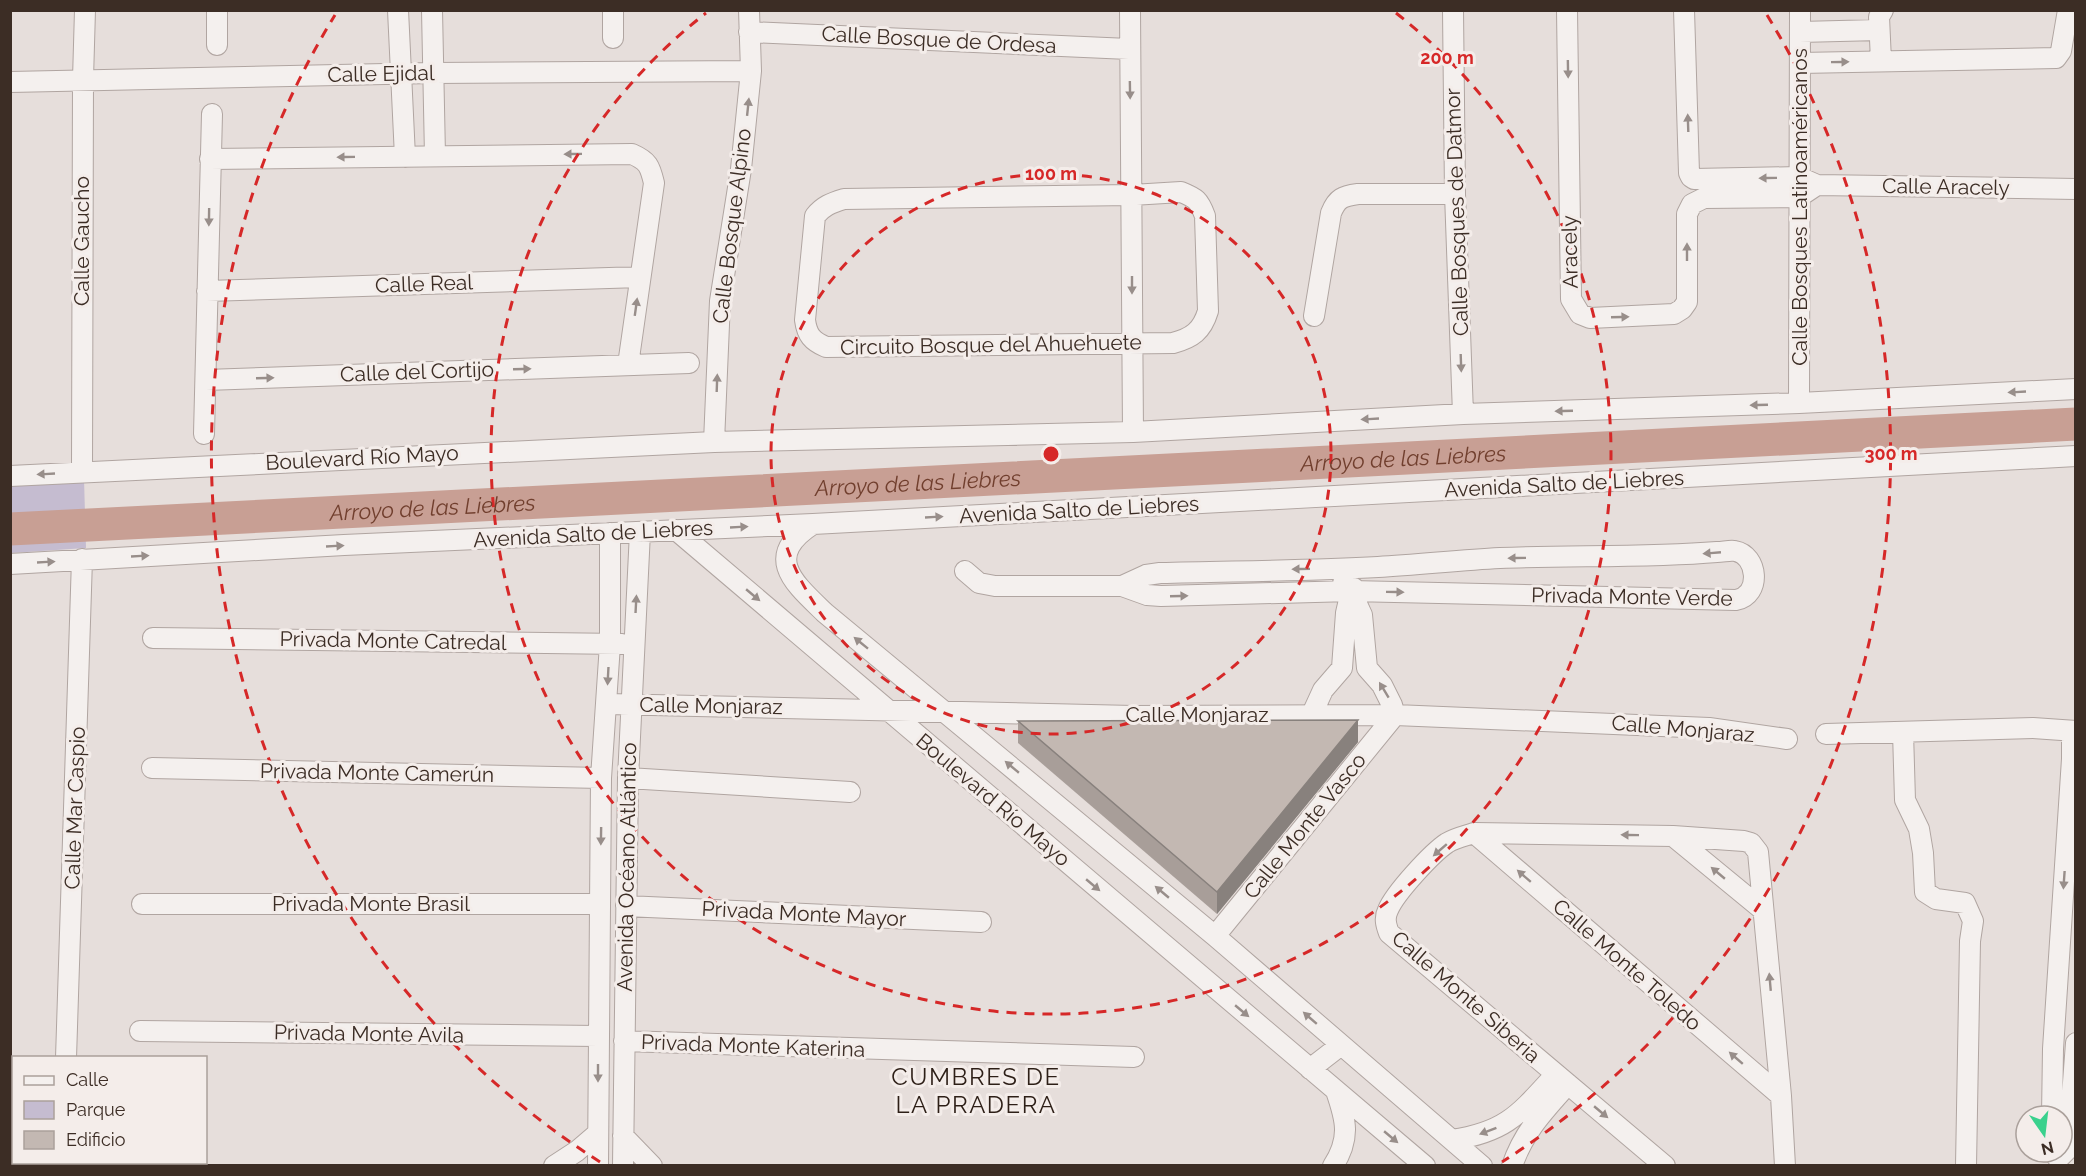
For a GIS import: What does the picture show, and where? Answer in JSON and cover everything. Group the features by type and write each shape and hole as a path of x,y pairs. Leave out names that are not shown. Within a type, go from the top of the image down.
{"street":[{"name":"Calle Gaucho","path":"82,472 85,10"},
{"path":"216,45 217,10"},
{"path":"398,10 405,157"},
{"path":"432,10 435,156"},
{"path":"613,10 613,38"},
{"name":"Calle Bosque Alpino","path":"714,442 720,301 741,170 751,71 749,10"},
{"path":"1130,10 1133,432"},
{"name":"Calle Bosques de Datmor","path":"1453,10 1455,194 1463,414"},
{"name":"Aracely","path":"1567,10 1571,299 1580,314 1590,318 1667,315 1682,309 1687,302 1687,214 1697,200 1799,197"},
{"path":"1684,10 1689,173 1691,177 1694,179 1799,177"},
{"name":"Calle Bosques Latinoaméricanos","path":"1799,403 1800,10"},
{"path":"1881,61 1879,17 1883,10"},
{"path":"1800,63 2056,58 2061,51 2068,10"},
{"path":"1800,32 1879,30"},
{"name":"Calle Bosque de Ordesa","path":"749,32 1129,49"},
{"name":"Calle Ejidal","path":"10,82 434,73 751,71"},
{"path":"204,435 212,114"},
{"path":"210,159 632,154 641,158 651,167 654,183 628,365"},
{"name":"Calle Aracely","path":"1799,177 1818,185 2076,189"},
{"path":"1799,197 1818,185"},
{"name":"Circuito Bosque del Ahuehuete","path":"1181,192 1191,196 1200,202 1205,216 1208,311 1204,324 1198,332 1186,340 1173,343 1132,343 826,347 816,342 807,333 805,320 815,216 822,207 844,199 1132,195 1181,192"},
{"path":"1314,316 1331,213 1336,201 1344,196 1358,194 1455,194"},
{"name":"Calle Real","path":"207,291 640,277"},
{"name":"Calle del Cortijo","path":"206,380 689,363"},
{"path":"714,442 1133,432 1463,414 1799,403 2076,389"},
{"name":"Boulevard Río Mayo","path":"10,476 714,442"},
{"name":"Avenida Salto de Liebres","path":"82,559 813,524 2076,456"},
{"name":"Boulevard Río Mayo","path":"813,524 798,533 789,544 788,570 793,580 825,614 1215,936 1482,1166"},
{"name":"Boulevard Río Mayo","path":"676,530 1425,1166"},
{"name":"Avenida Océano Atlántico","path":"623,1166 628,778 640,532"},
{"name":"Avenida Océano Atlántico","path":"598,1166 601,778 607,704 610,533"},
{"name":"Privada Monte Verde","path":"964,571 979,583 995,586 1122,586 1161,596 1351,591 1736,600 1749,594 1754,585 1754,577 1751,562 1745,555 1736,551 1683,555 1498,558 1329,569 1160,573 1146,575 1122,586"},
{"path":"10,564 82,559"},
{"name":"Calle Mar Caspio","path":"66,1056 82,559"},
{"path":"1342,668 1346,613 1351,591 1375,567"},
{"path":"1329,569 1351,591 1362,615 1367,668"},
{"name":"Privada Monte Catredal","path":"153,638 634,644"},
{"path":"1312,714 1323,690 1342,668 1354,664 1367,668 1382,685 1395,715"},
{"name":"Calle Monjaraz","path":"607,704 1133,716 1395,715 1709,728 1787,739"},
{"name":"Calle Monte Vasco","path":"1215,936 1395,715"},
{"path":"1826,734 2033,728 2074,731 2053,1049 2052,1104"},
{"path":"1903,732 1905,800 1919,829 1925,892 1936,899 1965,903 1973,921 1966,1166"},
{"name":"Privada Monte Camerún","path":"152,768 601,778"},
{"path":"628,778 850,792"},
{"name":"Calle Monte Siberia","path":"1665,1166 1389,933 1385,917 1397,895 1436,852 1448,843 1474,833 1673,836 1744,841 1755,847 1758,852 1785,1166"},
{"name":"Calle Monte Toledo","path":"1474,833 1780,1096"},
{"path":"1673,836 1763,910"},
{"name":"Privada Monte Brasil","path":"142,904 600,904"},
{"name":"Privada Monte Mayor","path":"626,906 981,922"},
{"name":"Privada Monte Avila","path":"140,1031 598,1036"},
{"name":"Privada Monte Katerina","path":"624,1041 1134,1057"},
{"path":"2072,1104 2076,1043"},
{"path":"1310,1069 1341,1045"},
{"path":"2053,1074 2074,1076"},
{"path":"1452,1140 1470,1137 1505,1124 1562,1079"},
{"path":"1512,1166 1524,1137 1562,1079"},
{"path":"1333,1166 1342,1152 1346,1132 1344,1114 1336,1091"},
{"path":"554,1166 577,1151 598,1132"},
{"path":"623,1136 652,1166"},
{"path":"59,1166 64,1164 104,1166"}],"green space":[{"path":"84,479 86,548 11,553 11,483"}],"building":[{"path":"1358,720 1217,892 1018,721"}],"waterway":[{"name":"Arroyo de las Liebres","path":"10,529 2076,424"}],"district":[{"name":"CUMBRES DE LA PRADERA","path":"976,1091"}]}
